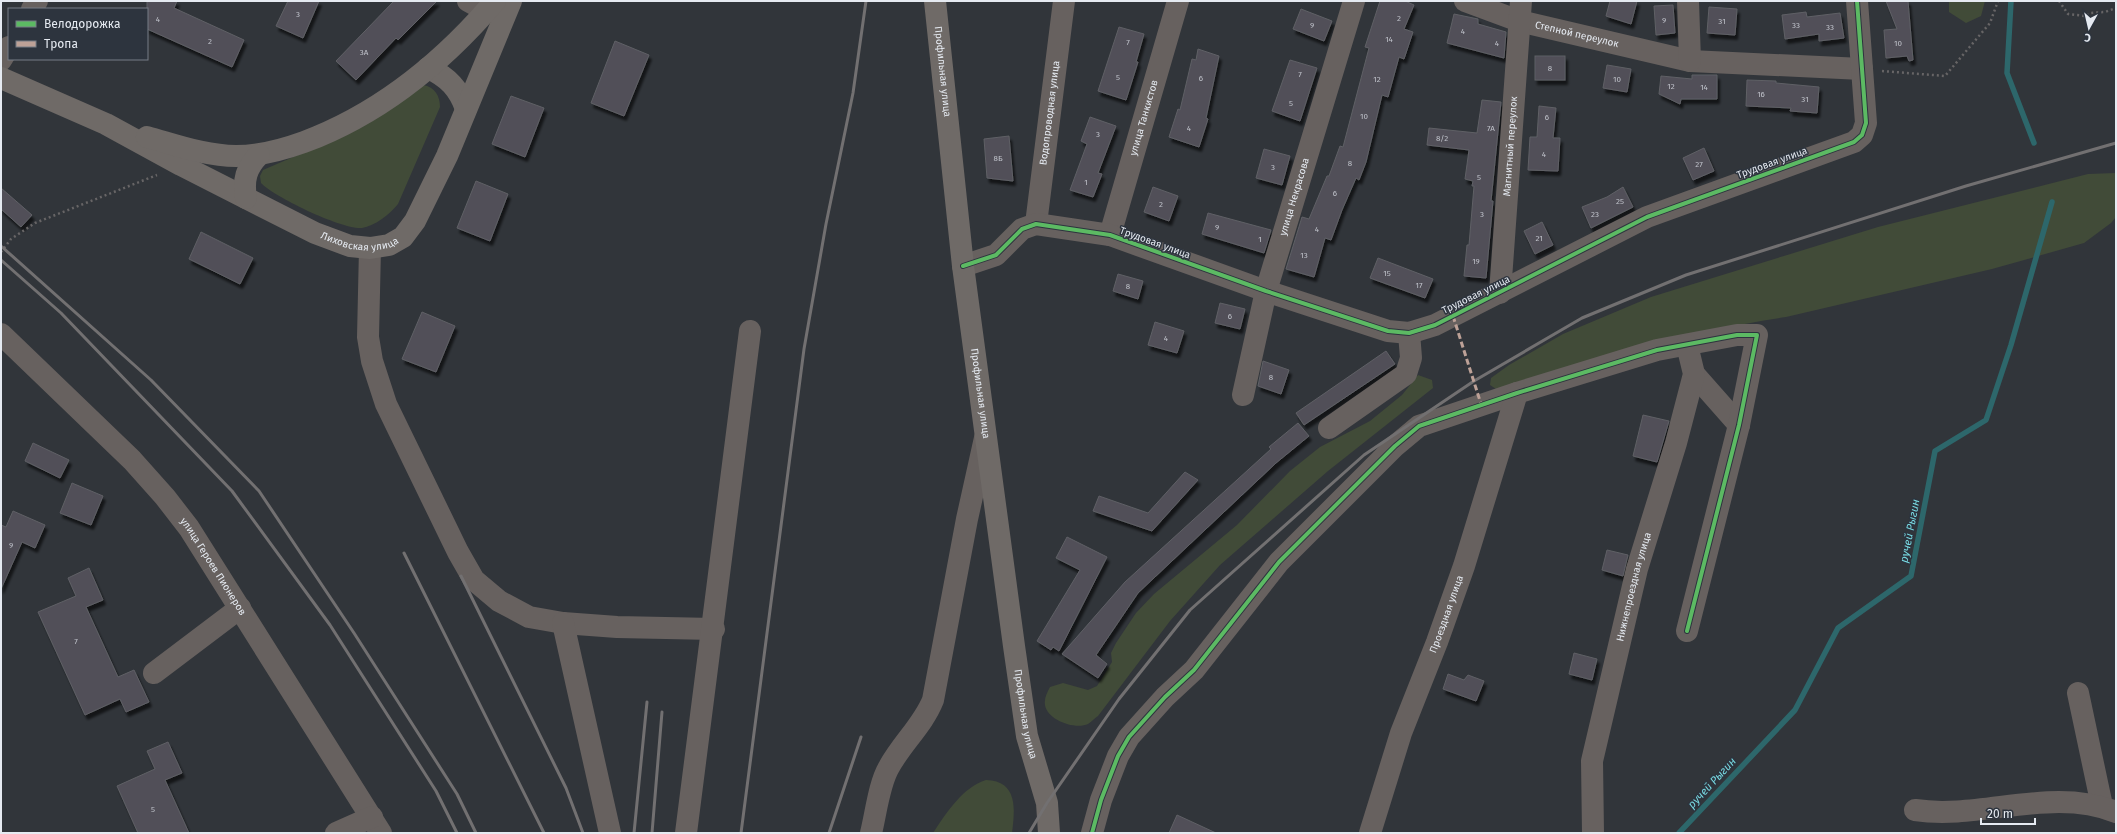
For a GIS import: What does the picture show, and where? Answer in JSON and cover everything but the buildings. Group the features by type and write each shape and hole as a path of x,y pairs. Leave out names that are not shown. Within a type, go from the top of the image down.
{"main road":[{"name":"Лиховская улица","path":"106,124 181,165 315,233 350,246 370,248 390,245 404,237 416,221 447,156 511,1"},
{"name":"Профильная улица","path":"935,1 963,266 1027,736 1047,803 1050,830"},
{"path":"1,78 106,124 207,153 235,156 259,155 283,150 325,134 370,112 428,68 448,50 483,4"},
{"path":"428,68 441,75 455,87 462,97 466,110"},
{"path":"246,198 246,176 250,164 259,155"}],"street":[{"name":"Водопроводная улица","path":"1036,224 1064,1"},
{"name":"улица Танкистов","path":"1110,234 1178,1"},
{"name":"улица Некрасова","path":"1243,396 1266,291 1354,1"},
{"name":"Степной переулок","path":"1465,1 1520,11 1690,61 1862,69"},
{"path":"1688,1 1690,61"},
{"name":"Трудовая улица","path":"1036,224 1110,234 1266,291 1388,331 1409,333 1435,325 1500,293 1647,216 1854,142 1862,135 1866,123 1857,1"},
{"name":"Магнитный переулок","path":"1500,293 1520,11"},
{"path":"1,60 8,49"},
{"path":"963,266 996,255 1022,229 1036,224"},
{"path":"370,248 368,337 372,361 386,404 458,552 474,580 499,601 529,617 562,623 617,627 714,629"},
{"path":"686,833 714,629 750,331"},
{"path":"1329,428 1406,374 1411,358 1409,333"},
{"name":"улица Героев Пионеров","path":"1,334 132,460 165,497 189,528 376,825"},
{"path":"1092,833 1101,800 1118,756 1129,736 1164,697 1194,670 1279,562 1328,510 1394,446 1419,426 1517,393 1657,350 1737,335 1757,335 1739,424 1687,631"},
{"path":"1686,345 1694,374 1739,424"},
{"name":"Нижнепроездная улица","path":"1593,833 1592,761 1597,736 1637,569 1676,443 1694,374"},
{"name":"Проездная улица","path":"1370,833 1401,733 1437,642 1464,566 1517,393"},
{"path":"871,833 888,769 899,750 927,714 933,700 967,519 986,435"},
{"path":"154,674 240,608"},
{"path":"562,623 610,833"},
{"path":"1915,810 1936,813 2016,805 2069,802 2109,809 2078,693"},
{"path":"336,833 376,825"}],"path":[{"path":"1862,69 1944,76 1990,23 1998,1"},
{"path":"2060,1 2068,14 2085,16 2090,13 2105,12 2116,8"},
{"path":"1,252 12,240 35,223 181,165"}],"green space":[{"path":"1949,1 1985,1 1981,16 1966,23 1949,12"},
{"path":"423,85 434,90 438,96 440,107 398,204 391,212 377,222 362,228 340,224 309,212 268,189 261,183 260,176 263,170 351,132"},
{"path":"2116,173 2116,217 2111,223 2084,243 1992,269 1786,317 1713,330 1676,339 1496,389 1490,385 1491,378 1509,365 1563,334 1651,297 1878,227 2088,174"},
{"path":"1418,375 1432,380 1433,388 1328,471 1220,565 1170,621 1098,716 1088,724 1076,726 1062,722 1051,715 1045,705 1046,696 1050,687 1063,683 1088,690 1097,686 1112,662 1111,653 1116,643 1136,613 1154,594 1237,525 1290,471 1320,447 1370,421 1402,395"},
{"path":"986,780 1004,785 1009,791 1014,806 1012,833 933,833 949,809 970,788"}],"waterway":[{"name":"ручей Рыгин","path":"2011,1 2007,73 2034,143"},
{"name":"ручей Рыгин","path":"1679,833 1795,710 1838,628 1911,576 1935,451 1986,420 2011,345 2052,202"}],"railway":[{"path":"741,833 804,349 826,224 853,93 866,1"},
{"path":"1029,833 1047,803 1119,699 1190,610 1364,455 1474,381 1582,318 1686,275 1966,186 2116,143"},
{"path":"1,246 151,380 259,491 354,633 457,794 476,833"},
{"path":"1,260 61,313 232,491 330,625 436,791 457,833"},
{"path":"404,553 544,833"},
{"path":"461,576 566,788 583,833"},
{"path":"634,833 647,702"},
{"path":"652,833 662,712"},
{"path":"829,833 861,737"}],"marked path":[{"path":"1453,316 1481,404"}],"cycle path":[{"path":"963,266 996,255 1022,229 1036,224 1110,235 1266,291 1388,331 1409,333 1435,325 1647,217 1854,142 1862,135 1866,123 1857,1"},
{"path":"1092,833 1101,800 1118,756 1129,737 1165,697 1194,670 1279,562 1395,446 1419,426 1517,393 1657,350 1737,335 1757,335 1739,425 1687,631"}]}
